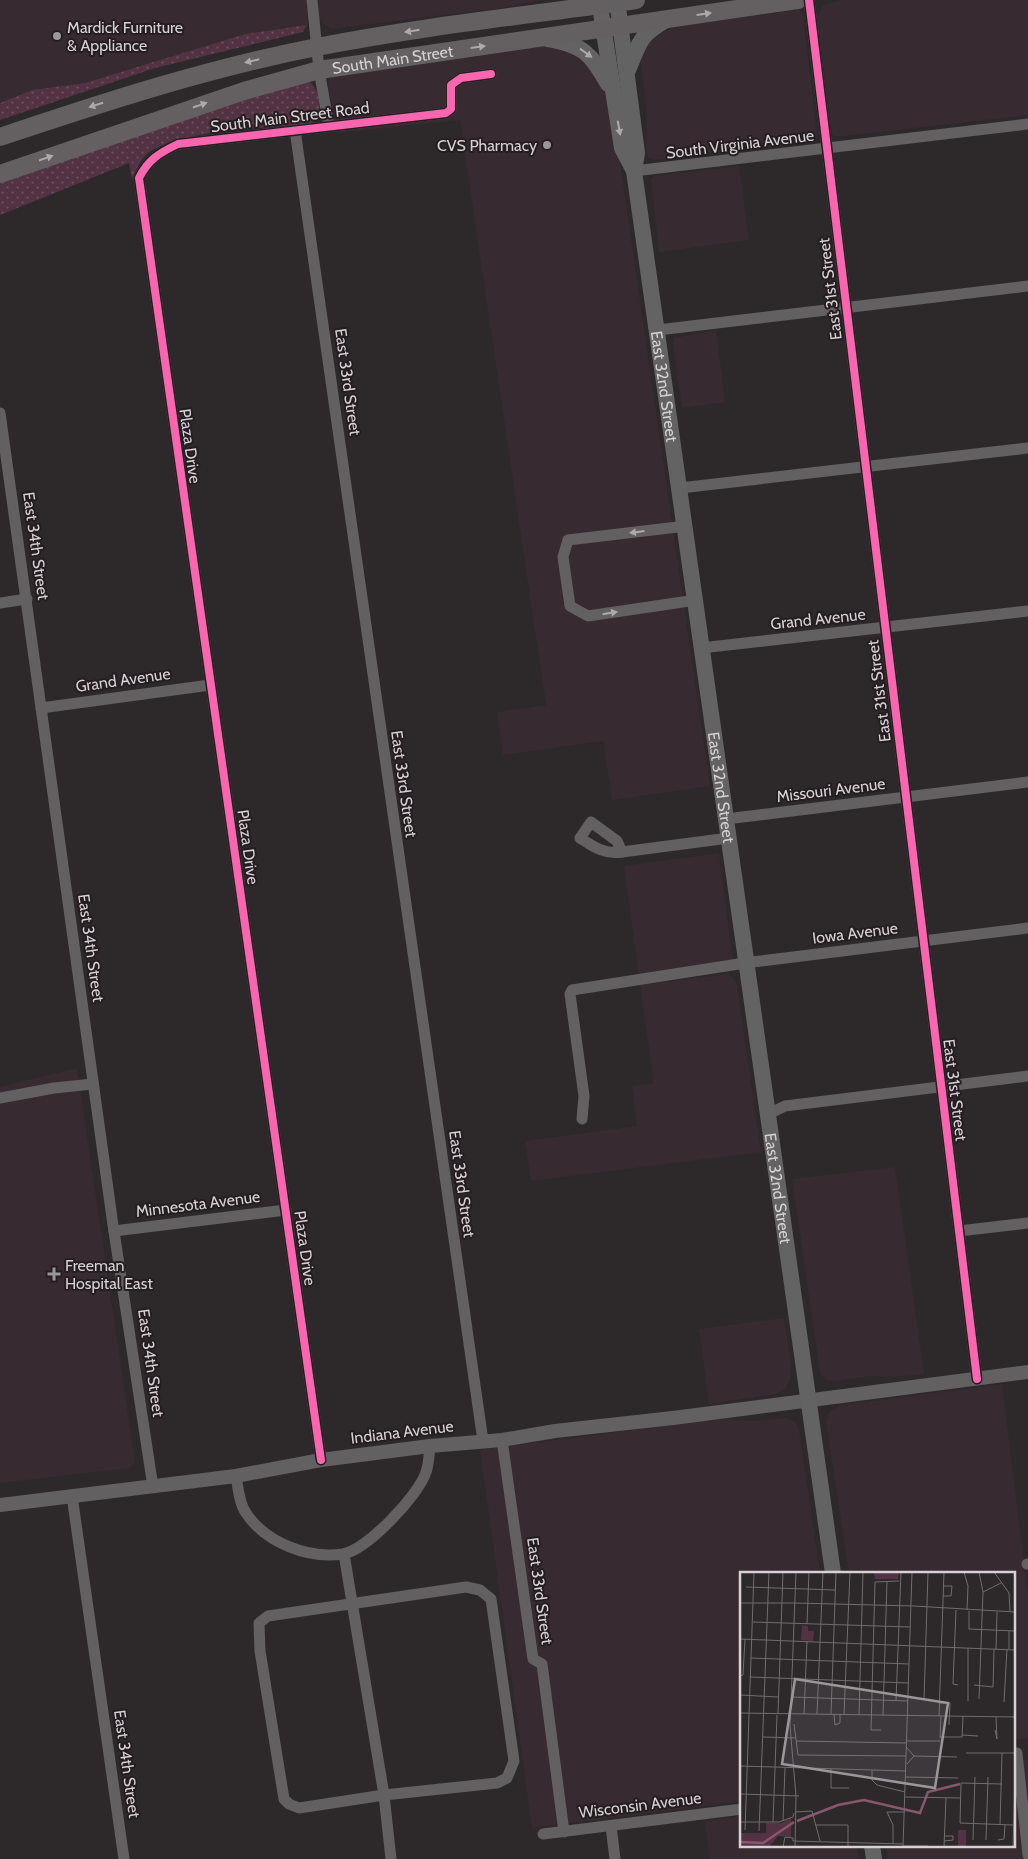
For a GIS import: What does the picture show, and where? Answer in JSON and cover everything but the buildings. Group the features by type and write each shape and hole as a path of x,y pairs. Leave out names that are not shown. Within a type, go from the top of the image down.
{"main road":[{"name":"South Main Street","path":"0,137 100,104 198,75 317,47 553,6 636,0"},
{"name":"South Main Street","path":"0,174 244,90 318,70 798,0"},
{"name":"East 32nd Street","path":"617,1 637,153 634,171 686,526 833,1572"},
{"path":"599,2 622,148 634,171"},
{"path":"627,72 644,34 668,19"},
{"path":"541,38 571,43 594,59 613,92"},
{"path":"872,1846 874,1859"}],"street":[{"path":"312,0 318,70 329,126"},
{"name":"East 31st Street","path":"809,0 977,1379"},
{"name":"South Main Street Road","path":"147,238 139,178 148,162 162,151 178,144 446,113 450,109 450,85 461,78 491,74"},
{"name":"South Virginia Avenue","path":"634,171 1028,124"},
{"name":"East 33rd Street","path":"295,130 483,1441"},
{"name":"Plaza Drive","path":"147,238 321,1460"},
{"path":"658,330 1028,286"},
{"name":"East 34th Street","path":"0,413 114,1231 153,1487"},
{"path":"680,488 1028,448"},
{"path":"686,526 568,540 563,557 570,606 588,616 696,600"},
{"path":"0,603 26,599"},
{"name":"Grand Avenue","path":"702,648 1028,611"},
{"name":"Grand Avenue","path":"41,708 210,685"},
{"name":"Missouri Avenue","path":"726,819 1028,782"},
{"path":"622,852 729,838"},
{"name":"Iowa Avenue","path":"582,1119 584,1096 570,994 572,990 746,963 1028,928"},
{"path":"768,1114 785,1106 1028,1076"},
{"path":"0,1098 54,1088 94,1084"},
{"name":"Minnesota Avenue","path":"114,1231 286,1210"},
{"path":"958,1231 1028,1223"},
{"name":"Indiana Avenue","path":"0,1505 236,1476 321,1460 430,1446 502,1440 555,1431 809,1401 1028,1372"},
{"name":"East 33rd Street","path":"502,1440 533,1659 542,1664 564,1832"},
{"path":"236,1476 245,1511 260,1530 274,1540 289,1547 315,1552 344,1554 376,1534 397,1514 426,1473 430,1446"},
{"name":"East 34th Street","path":"72,1496 124,1859"},
{"path":"344,1554 384,1795 391,1859"},
{"path":"466,1587 480,1590 492,1599 514,1761 507,1778 497,1783 384,1795 299,1808 289,1804 284,1799 262,1661 259,1623 268,1616 353,1603 466,1587"},
{"path":"1020,1753 1028,1855"},
{"name":"Wisconsin Avenue","path":"543,1834 740,1809"},
{"path":"610,1826 615,1859"}],"shaded area":[{"path":"0,0 306,0 308,19 307,25 245,34 85,83 32,90 0,103"},
{"path":"317,0 540,0 508,7 331,29 322,23 319,17"},
{"path":"842,0 1028,0 1028,115 835,137 832,134 817,18 823,5"},
{"path":"799,10 803,14 817,135 815,140 655,160 648,158 646,142 647,117 641,55 648,40 667,30 691,24"},
{"path":"307,25 303,32 155,68 0,120 0,103 32,90 85,83 245,34"},
{"path":"544,43 575,50 604,88 614,120 710,786 612,800 603,741 503,755 497,712 546,705 460,120 337,133 328,83 331,73"},
{"path":"307,80 315,89 319,102 317,115 309,124 224,131 180,139 162,145 148,153 140,162 132,179 129,163 0,215 0,178"},
{"path":"739,166 749,240 659,252 651,179 655,176"},
{"path":"716,330 725,402 682,408 673,343 674,338"},
{"path":"719,853 733,959 639,976 624,866"},
{"path":"728,974 737,985 761,1152 531,1181 525,1141 637,1126 632,1086 654,1083 640,985"},
{"name":"Freeman Hospital East","path":"77,1068 135,1462 129,1468 0,1483 0,1087"},
{"path":"895,1167 924,1374 827,1380 820,1373 792,1179"},
{"path":"784,1318 791,1365 790,1380 785,1389 776,1394 709,1404 699,1329"},
{"path":"1002,1384 1028,1595 1028,1738 1016,1740 1016,1572 849,1572 826,1421 830,1411 842,1405"},
{"path":"787,1418 795,1422 799,1429 820,1572 740,1572 740,1801 532,1828 480,1450 718,1419 754,1421"},
{"path":"1028,1760 1028,1859 888,1859 886,1846 1016,1846 1016,1761"},
{"path":"740,1816 740,1846 857,1846 859,1859 710,1859 705,1821"}],"cycle path":[{"path":"809,0 977,1379"},
{"path":"321,1460 139,178 146,166 155,158 178,144 446,113 451,109 451,85 461,78 491,74"}],"place":[{"name":"Mardick Furniture & Appliance","path":"57,36"},
{"name":"CVS Pharmacy","path":"547,145"},
{"name":"Freeman Hospital East","path":"54,1274"}]}
